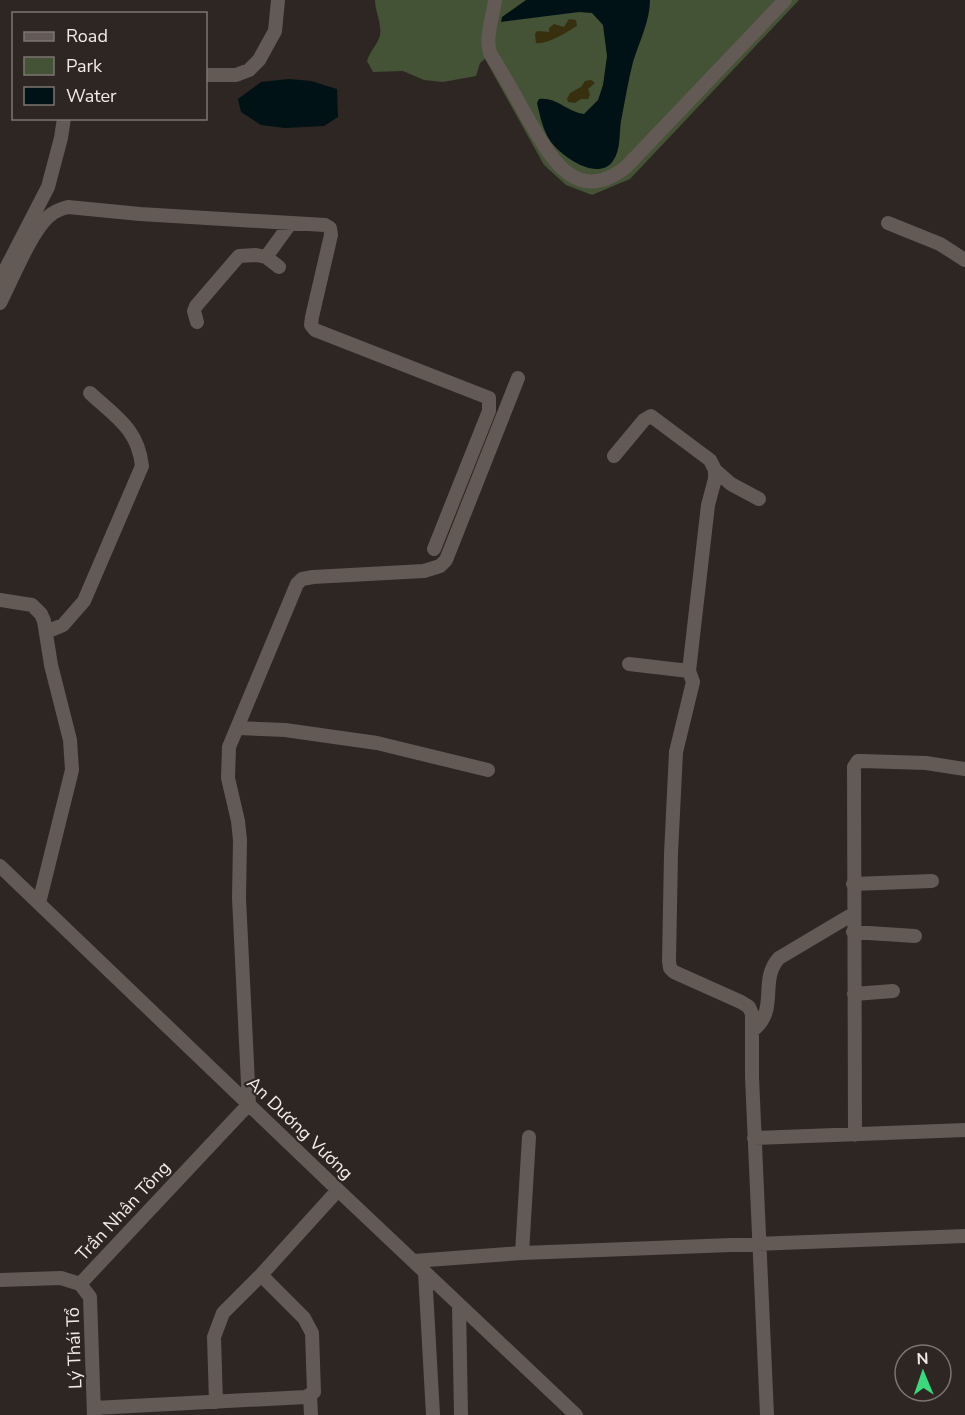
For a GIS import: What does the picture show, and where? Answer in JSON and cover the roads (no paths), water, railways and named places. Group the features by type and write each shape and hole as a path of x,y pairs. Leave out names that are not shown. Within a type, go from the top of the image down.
{"street":[{"path":"207,75 236,75 249,70 259,60 276,31 278,0"},
{"path":"495,0 492,23 486,41 490,53 555,163 576,178 596,181 616,174 626,167 785,0"},
{"path":"0,280 48,187 62,138 64,120"},
{"path":"0,303 37,230 57,209 68,207 140,214 325,225 330,228 331,235 312,317 311,325 315,330 489,398 489,411 434,549"},
{"path":"888,223 940,244 965,260"},
{"path":"266,257 290,224"},
{"path":"197,322 194,311 196,306 239,256 266,257 279,267"},
{"path":"249,1104 239,898 238,821 228,778 229,747 292,595 302,579 424,571 440,566 446,560 518,378"},
{"path":"46,633 63,625 84,601 142,466 140,451 131,431 90,393"},
{"path":"614,456 644,420 651,416 710,460 715,470 731,484 759,499"},
{"path":"715,470 708,505 689,671 693,682 676,752 671,854 670,968 674,972 749,1007 752,1014 754,1138 767,1415"},
{"path":"0,600 33,605 41,614 70,740 72,770 39,903"},
{"path":"629,664 689,671"},
{"path":"238,728 285,730 377,743 488,770"},
{"path":"855,1135 853,884 856,764 862,761 926,763 965,769"},
{"name":"An Dương Vương","path":"0,866 576,1415"},
{"path":"853,884 932,881"},
{"path":"752,1031 765,1018 768,1005 769,972 779,958 853,914"},
{"path":"853,932 915,936"},
{"path":"854,994 893,991"},
{"name":"Trần Nhân Tông","path":"0,1280 61,1278 80,1284 249,1104"},
{"path":"754,1138 965,1130"},
{"path":"522,1253 529,1137"},
{"path":"216,1402 214,1337 223,1313 261,1275 338,1190"},
{"path":"414,1261 522,1253 965,1236"},
{"path":"425,1272 433,1415"},
{"path":"94,1412 306,1397 314,1392 312,1333 304,1318 261,1275"},
{"name":"Lý Thái Tổ","path":"80,1284 90,1297 94,1412"},
{"path":"459,1305 461,1415"},
{"path":"310,1395 311,1415"}],"water":[{"path":"526,0 650,0 646,24 633,62 617,152 613,161 606,167 599,169 581,165 556,148 546,133 537,103 539,99 551,100 572,111 584,114 598,100 603,85 607,56 603,25 592,13 579,12 501,22 502,17"},
{"path":"289,79 311,81 337,89 338,117 324,126 285,128 261,125 241,112 238,99 261,82"}]}
